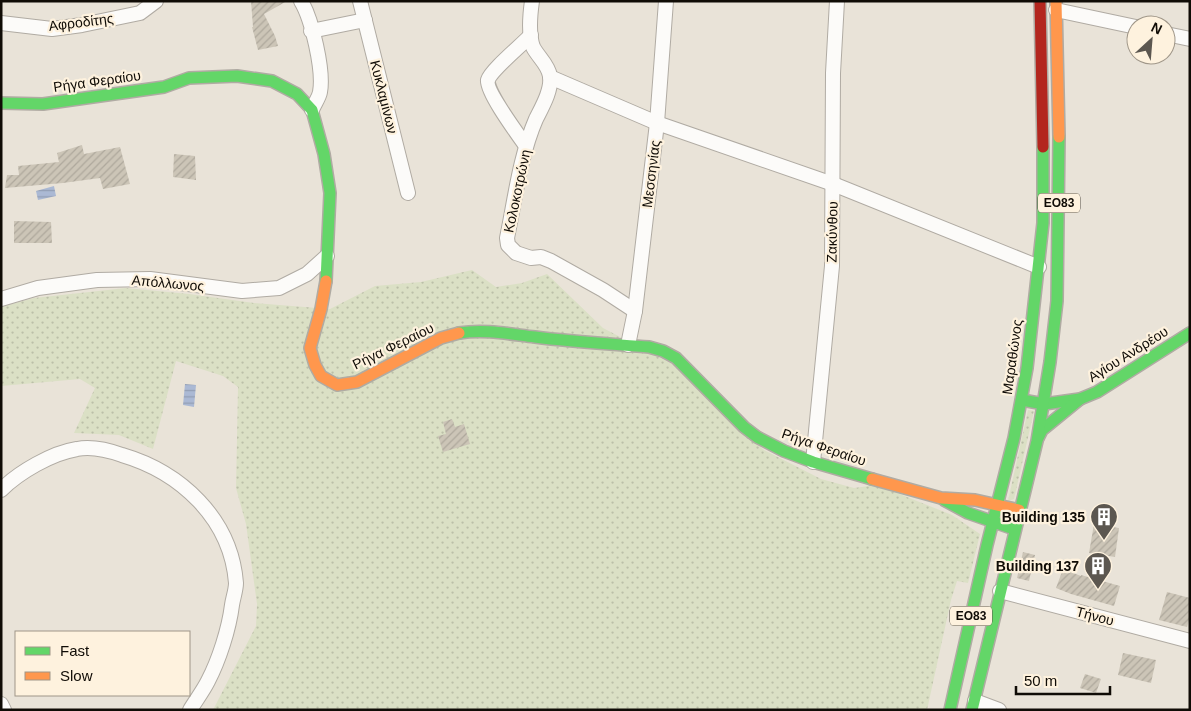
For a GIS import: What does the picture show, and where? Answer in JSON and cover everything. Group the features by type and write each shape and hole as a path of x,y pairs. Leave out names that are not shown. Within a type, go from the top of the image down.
{"main road":[{"name":"Μαραθώνος","path":"950,710 1022,400 1039,268 1043,223 1043,123 1036,2"},
{"name":"ΕΟ83","path":"973,705 1014,529 1037,441 1054,330 1058,267 1059,123 1056,6"},
{"name":"Ρήγα Φεραίου","path":"1,103 43,104 164,87 189,78 237,76 272,82 297,94 312,110 324,154 330,193 326,276 321,309 310,348 314,365 321,376 337,385 357,382 441,338 471,331 505,332 649,347 663,351 676,358 733,416 758,437 784,451 813,462 941,498"},
{"name":"Αγίου Ανδρέου","path":"1022,400 1044,404 1080,400 1097,392 1190,333"},
{"path":"1037,441 1042,430 1080,400"},
{"path":"941,498 975,500 1019,510"},
{"path":"941,498 968,513 1014,529"}],"street":[{"name":"Αφροδίτης","path":"1,23 52,29 82,25 140,13 156,1"},
{"path":"301,1 317,49 320,73 320,92 312,110"},
{"name":"Κυκλαμίνων","path":"360,1 408,193"},
{"path":"532,1 529,20 533,46 546,64 550,77 657,123 833,184 1039,268"},
{"name":"Μεσσηνίας","path":"628,345 635,311 657,123 666,1"},
{"name":"Ζακύνθου","path":"813,462 832,266 833,73 837,1"},
{"path":"1056,6 1126,24"},
{"path":"311,32 365,20"},
{"path":"526,146 499,106 488,84 488,78 532,35"},
{"path":"1176,36 1190,39"},
{"name":"Κολοκοτρώνη","path":"550,77 545,104 537,118 526,146 507,238 508,245 516,253 531,258 551,261 607,292 635,311"},
{"name":"Απόλλωνος","path":"1,299 38,288 97,280 150,279 242,292 279,288 307,274 327,256"},
{"path":"1,490 13,478 60,454 78,448 104,449 160,470 182,484 212,516 224,537 236,584 228,629 208,681 190,710"},
{"name":"Τήνου","path":"1000,591 1190,641"},
{"path":"1,704 4,710"},
{"path":"973,705 999,710"}],"green space":[{"path":"472,270 496,287 522,283 547,274 603,328 674,365 764,450 821,479 854,488 877,485 952,515 980,534 968,583 957,581 951,600 927,710 213,710 256,626 257,604 246,524 236,488 238,387 223,376 176,361 153,449 119,435 74,433 95,388 80,379 1,386 1,307 34,298 126,288 254,303 330,309 375,286 421,282"},
{"path":"1028,410 1034,411 1014,499 1008,501"}],"water":[{"path":"54,186 56,196 38,200 36,191"},
{"path":"185,384 196,385 194,407 183,405"}],"building":[{"path":"251,1 287,1 264,14 278,46 258,50 252,27"},
{"path":"82,145 84,154 120,147 130,184 103,189 100,178 5,188 7,175 19,175 18,166 59,162 57,153"},
{"path":"174,154 195,156 196,180 173,177"},
{"path":"14,221 51,222 52,243 14,243"},
{"path":"452,419 455,427 464,424 470,444 443,452 438,436 446,434 443,422"},
{"name":"Building 135","path":"1094,524 1119,528 1115,557 1089,553"},
{"path":"1023,552 1035,555 1029,581 1017,578"},
{"name":"Building 137","path":"1063,569 1081,576 1120,586 1114,606 1056,588"},
{"path":"1167,592 1190,598 1190,617 1187,627 1159,620"},
{"path":"1123,653 1156,660 1151,683 1118,675"},
{"path":"1085,674 1101,679 1096,693 1080,688"}],"traffic: fast":[{"path":"1,103 43,104 164,87 189,78 237,76 272,81 297,94 312,110 324,154 330,193 326,281"},
{"path":"972,710 1037,441 1050,362 1057,301 1059,137"},
{"path":"950,710 987,545 1014,438 1027,368 1043,223 1043,147"},
{"path":"459,333 497,332 649,347 663,351 676,358 744,427 757,437 784,451 813,462 872,479"},
{"path":"1022,400 1044,404 1080,399 1097,392 1190,333"},
{"path":"1038,438 1042,430 1080,399"},
{"path":"944,500 968,513 1014,529"}],"traffic: slow":[{"path":"1056,1 1059,137"},
{"path":"326,281 321,309 310,348 315,365 321,376 337,385 357,382 441,338 459,333"},
{"path":"872,479 941,498 975,500 1019,510"}],"traffic: jam":[{"path":"1040,1 1043,147"}],"place":[{"name":"Building 135","path":"1104,541"},
{"name":"Building 137","path":"1098,590"}]}
